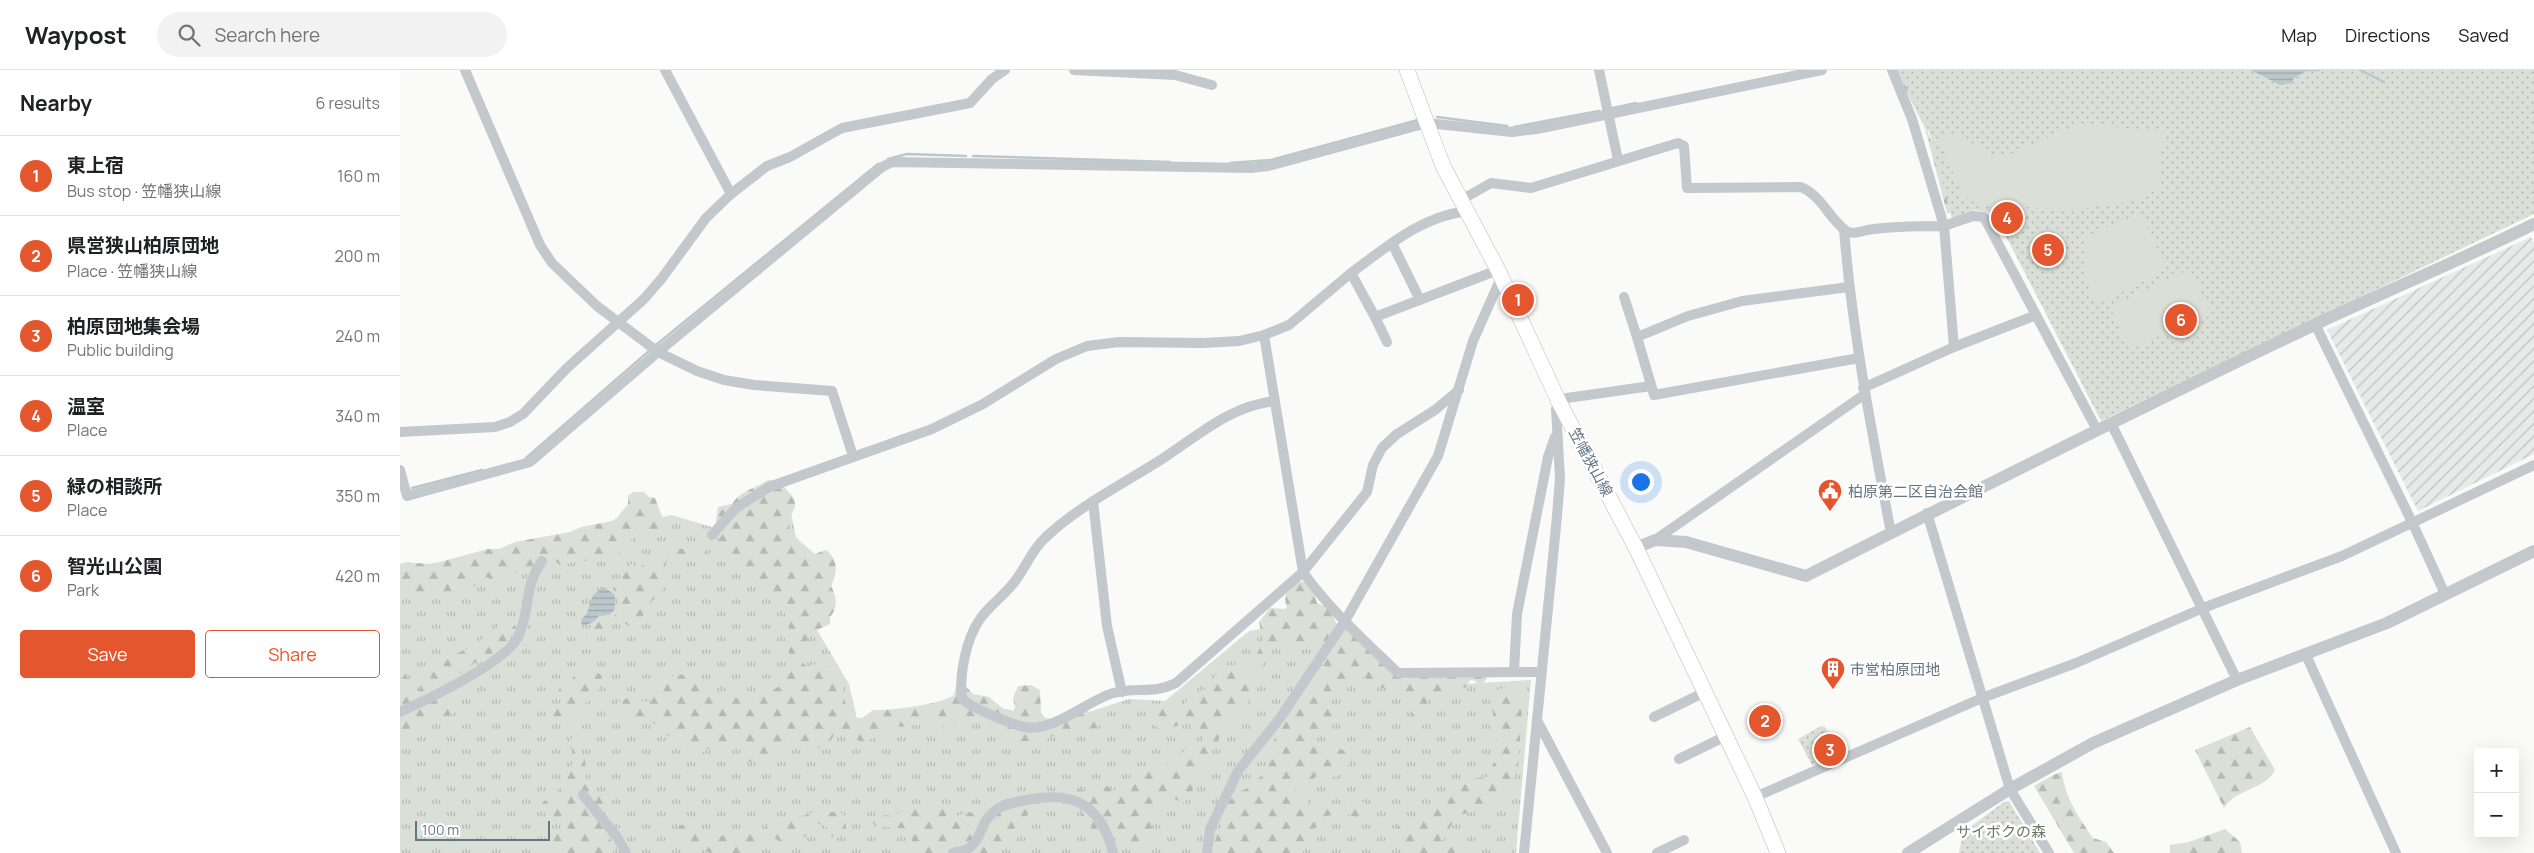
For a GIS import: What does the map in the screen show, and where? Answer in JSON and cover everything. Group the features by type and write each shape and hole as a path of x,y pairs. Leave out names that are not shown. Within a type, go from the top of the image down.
{"main road":[{"name":"笠幡狭山線","path":"1411,72 1440,159 1500,274 1559,402 1636,548 1755,797 1776,852"}],"street":[{"path":"465,70 544,251 552,263 597,306 658,352 697,371 724,380 832,390 853,456"},
{"path":"665,70 731,194"},
{"path":"400,433 495,427 510,422 523,414 567,368 644,299 662,278 706,218 731,194 767,166 790,157 842,128 970,103 992,79 1006,70"},
{"path":"1074,70 1174,75 1212,85"},
{"path":"1599,70 1618,160"},
{"path":"400,470 402,487 407,496 530,462 658,352 882,167 892,162 1252,168 1268,166 1427,123 1512,132 1608,116 1822,70"},
{"path":"1892,70 1912,119 1944,226 1954,347"},
{"path":"712,535 736,508 770,487 932,429 983,404 1056,359 1087,346 1119,342 1204,343 1238,341 1264,335 1289,325 1351,273 1392,243 1435,218 1464,206 1491,183 1531,188 1678,143 1684,146 1687,188 1801,187 1810,191 1820,200 1844,230 1850,233 1884,227 1944,226 1973,216 1984,217 2097,430"},
{"path":"1655,540 1686,542 1806,576 1927,513 2315,324 2534,224"},
{"path":"1844,230 1849,287 1864,391 1891,533"},
{"path":"1392,243 1420,300"},
{"path":"1351,273 1387,342"},
{"path":"1375,317 1500,274"},
{"path":"1207,853 1210,830 1238,771 1280,718 1345,621 1438,456 1474,341 1500,274"},
{"path":"1637,337 1688,316 1742,301 1849,287"},
{"path":"1624,297 1654,396 1859,358"},
{"path":"1636,548 1655,540 1864,391 1954,347 2036,316"},
{"path":"2315,324 2413,524 2445,594"},
{"path":"1264,335 1303,572 1345,621 1398,673 1541,672"},
{"path":"1524,853 1560,478 1555,417 1559,402 1567,398 1651,386"},
{"path":"1275,401 1248,406 1223,417 1093,501 1046,536 1030,554 1012,585 979,620 968,647 962,699 988,714 1025,728 1038,728 1056,722 1099,699 1122,692 1161,690 1176,683 1303,572 1367,492 1373,465 1382,448 1397,434 1435,410 1459,390"},
{"path":"2111,423 2237,680"},
{"path":"1514,672 1517,614 1548,457 1557,434"},
{"path":"1755,797 1982,698 2076,663 2203,608 2342,556 2534,465"},
{"path":"1093,501 1107,626 1122,692"},
{"path":"1927,513 2010,789 2049,853"},
{"path":"1908,853 2010,789 2094,743 2237,680 2387,623 2534,551"},
{"path":"400,712 457,683 496,658 515,641 525,614 533,574 542,561"},
{"path":"2306,655 2396,853"},
{"path":"1654,717 1705,692"},
{"path":"1538,720 1607,853"},
{"path":"1679,759 1726,736"},
{"path":"583,795 617,837 626,853"},
{"path":"953,853 971,848 977,842 982,827 996,810 1017,802 1054,795 1078,801 1092,812 1104,828 1113,853"},
{"path":"1657,853 1684,840"}],"shaded area":[{"path":"2251,70 2306,71 2293,79 2292,83 2280,85"},
{"path":"2531,237 2534,243 2534,454 2418,511 2327,330"},
{"path":"604,587 615,595 615,609 609,615 600,614 595,621 582,627 581,620 587,613 593,595"}],"green space":[{"path":"1895,70 1972,70 1926,127 1946,181 1973,210 1947,213 1925,128"},
{"path":"1897,70 2534,70 2534,214 2101,421 1994,213 1973,210 1972,215 1952,219 1930,134"},
{"path":"2078,124 2163,131 2165,136 2159,164 2161,188 2134,201 2073,210 1976,204 1962,194 1937,135 1949,134 1959,136 1988,154 2006,156"},
{"path":"2141,213 2165,265 2164,271 2101,303 2096,301 2085,279 2087,236"},
{"path":"2190,269 2210,312 2130,350 2110,307"},
{"path":"768,480 776,481 792,495 795,501 789,523 794,535 815,554 826,550 835,562 836,571 831,586 836,602 830,617 830,624 810,633 801,661 806,666 820,664 830,666 836,671 851,717 862,718 873,710 915,706 948,698 954,695 958,678 973,694 989,697 1007,712 1013,712 1015,707 1013,698 1018,686 1031,685 1040,690 1041,712 1047,721 1084,710 1103,716 1104,721 1097,728 1087,729 1070,736 1056,735 1040,741 1015,741 1006,737 996,721 971,719 966,715 956,722 949,732 944,731 942,723 937,720 907,727 891,726 889,730 864,743 855,739 849,741 842,732 837,731 825,748 812,748 791,739 784,741 782,745 786,751 782,754 772,760 754,762 743,759 746,749 744,745 723,744 702,752 666,735 656,724 647,722 641,726 616,710 618,702 633,696 638,702 652,701 654,687 676,674 684,675 715,696 728,696 749,701 785,684 789,653 784,636 789,629 785,614 771,593 757,585 749,584 741,578 741,571 720,552 716,520 718,507 732,504 744,493"},
{"path":"633,492 644,492 649,497 655,498 665,524 660,532 653,535 648,530 622,544 623,551 613,555 595,556 588,561 575,560 568,564 560,565 551,560 542,561 527,571 515,573 502,582 496,583 487,577 475,586 464,585 455,591 443,592 436,586 430,587 427,594 423,596 400,587 400,564 407,562 427,564 440,562 488,549 499,549 515,542 570,532 581,527 612,521 617,518 628,504 628,496"},
{"path":"787,494 814,625 849,684 859,728 978,703 1061,721 1129,699 1165,701 1249,631 1279,626 1353,638 1397,688 1531,680 1516,853 400,853 400,572 598,532 671,515 719,529"},
{"path":"698,544 707,547 706,554 683,560 675,557 667,560 665,568 667,584 646,608 641,621 635,625 628,626 622,621 615,620 594,636 587,637 584,632 597,624 600,619 614,617 619,602 613,588 631,564 638,568 668,550 690,548"},
{"path":"1297,581 1306,582 1313,590 1317,603 1330,608 1336,623 1346,626 1396,675 1406,679 1412,676 1486,675 1487,678 1482,685 1477,685 1475,681 1470,680 1467,687 1456,689 1445,697 1440,693 1430,696 1420,727 1411,731 1409,721 1414,709 1405,698 1399,699 1393,691 1388,691 1364,677 1353,681 1340,682 1332,696 1335,711 1316,740 1318,746 1334,743 1342,750 1350,750 1352,755 1348,766 1340,768 1339,777 1317,776 1306,784 1299,784 1294,790 1297,795 1306,797 1309,809 1333,809 1358,797 1366,805 1363,815 1358,818 1343,813 1321,817 1318,825 1305,839 1303,853 1210,853 1222,823 1225,805 1236,794 1253,785 1268,768 1267,756 1274,742 1280,711 1289,697 1302,700 1320,675 1322,663 1318,646 1282,640 1271,646 1266,658 1248,686 1252,696 1245,709 1221,729 1218,743 1210,752 1206,767 1194,779 1192,794 1183,803 1166,795 1161,800 1165,806 1154,819 1148,843 1140,845 1124,844 1118,839 1095,832 1084,820 1074,794 1079,789 1088,793 1092,781 1097,781 1117,792 1126,793 1126,784 1141,780 1144,772 1150,768 1155,765 1160,768 1166,767 1174,754 1179,754 1189,748 1191,744 1198,747 1202,745 1203,735 1195,721 1187,718 1177,726 1160,730 1151,721 1152,712 1161,708 1169,712 1175,709 1183,710 1188,697 1207,688 1222,666 1235,665 1246,669 1251,665 1263,642 1259,622 1270,608 1285,609 1287,607 1286,595"},
{"path":"504,620 513,623 517,629 504,645 493,655 481,662 474,663 448,683 456,701 452,714 404,730 400,739 400,673 403,673 410,680 412,694 418,694 422,680 431,684 430,671 441,663 453,658 456,653 470,649 476,642 494,633 498,625"},
{"path":"590,667 602,676 596,698 581,705 580,715 570,719 561,716 548,721 545,717 548,712 557,707 557,704 569,700 567,695 560,696 558,691 561,687 569,684 575,674"},
{"path":"1507,687 1523,693 1518,769 1497,809 1475,811 1456,816 1443,841 1469,853 1404,853 1396,840 1398,824 1429,813 1437,808 1452,797 1468,779 1487,777 1496,758 1496,730 1489,693"},
{"path":"1821,726 1825,727 1831,736 1812,745 1822,765 1812,765 1798,739"},
{"path":"2250,727 2275,770 2264,782 2235,797 2224,808 2195,750"},
{"path":"578,732 581,737 579,754 585,757 586,780 590,790 605,796 607,803 600,808 613,846 613,853 550,853 551,840 568,825 540,810 543,802 558,791 568,776 572,759 570,740"},
{"path":"2062,772 2069,799 2082,822 2093,838 2106,842 2114,853 2074,853 2034,786"},
{"name":"サイボクの森","path":"2009,801 2040,853 1959,853 1963,832 2004,802"},
{"path":"1021,805 1027,807 1029,811 1026,819 1018,823 1006,844 998,853 910,853 913,847 910,829 875,826 871,820 879,815 895,816 908,809 929,811 942,808 955,816 970,812 980,818"},
{"path":"815,812 840,812 845,816 846,828 832,837 827,827 812,821 808,823 810,835 804,837 798,829 794,831 794,845 789,848 774,838 763,838 747,845 738,853 730,853 724,846 711,853 698,847 684,849 674,841 676,831 681,825 689,825 703,833 709,831 722,836 730,830 736,832 746,827 764,830 776,817 800,817"},
{"path":"2225,829 2240,842 2242,853 2170,853 2170,845 2189,842"}],"waterway":[{"path":"2305,70 2319,70"},
{"path":"2360,70 2384,82"},
{"path":"1613,108 1636,103"},
{"path":"1514,127 1599,111"},
{"path":"1437,117 1507,126"},
{"path":"1230,163 1271,160 1418,120"},
{"path":"888,159 907,154 966,156"},
{"path":"973,156 1170,162"},
{"path":"656,345 878,164"},
{"path":"526,458 649,351"},
{"path":"412,488 482,470"}],"place":[{"name":"温室","path":"2007,218"},
{"name":"緑の相談所","path":"2048,250"},
{"name":"東上宿","path":"1518,300"},
{"name":"智光山公園","path":"2181,320"},
{"name":"柏原第二区自治会館","path":"1830,512"},
{"name":"市営柏原団地","path":"1833,690"},
{"name":"県営狭山柏原団地","path":"1765,721"},
{"name":"柏原団地集会場","path":"1830,750"}]}
